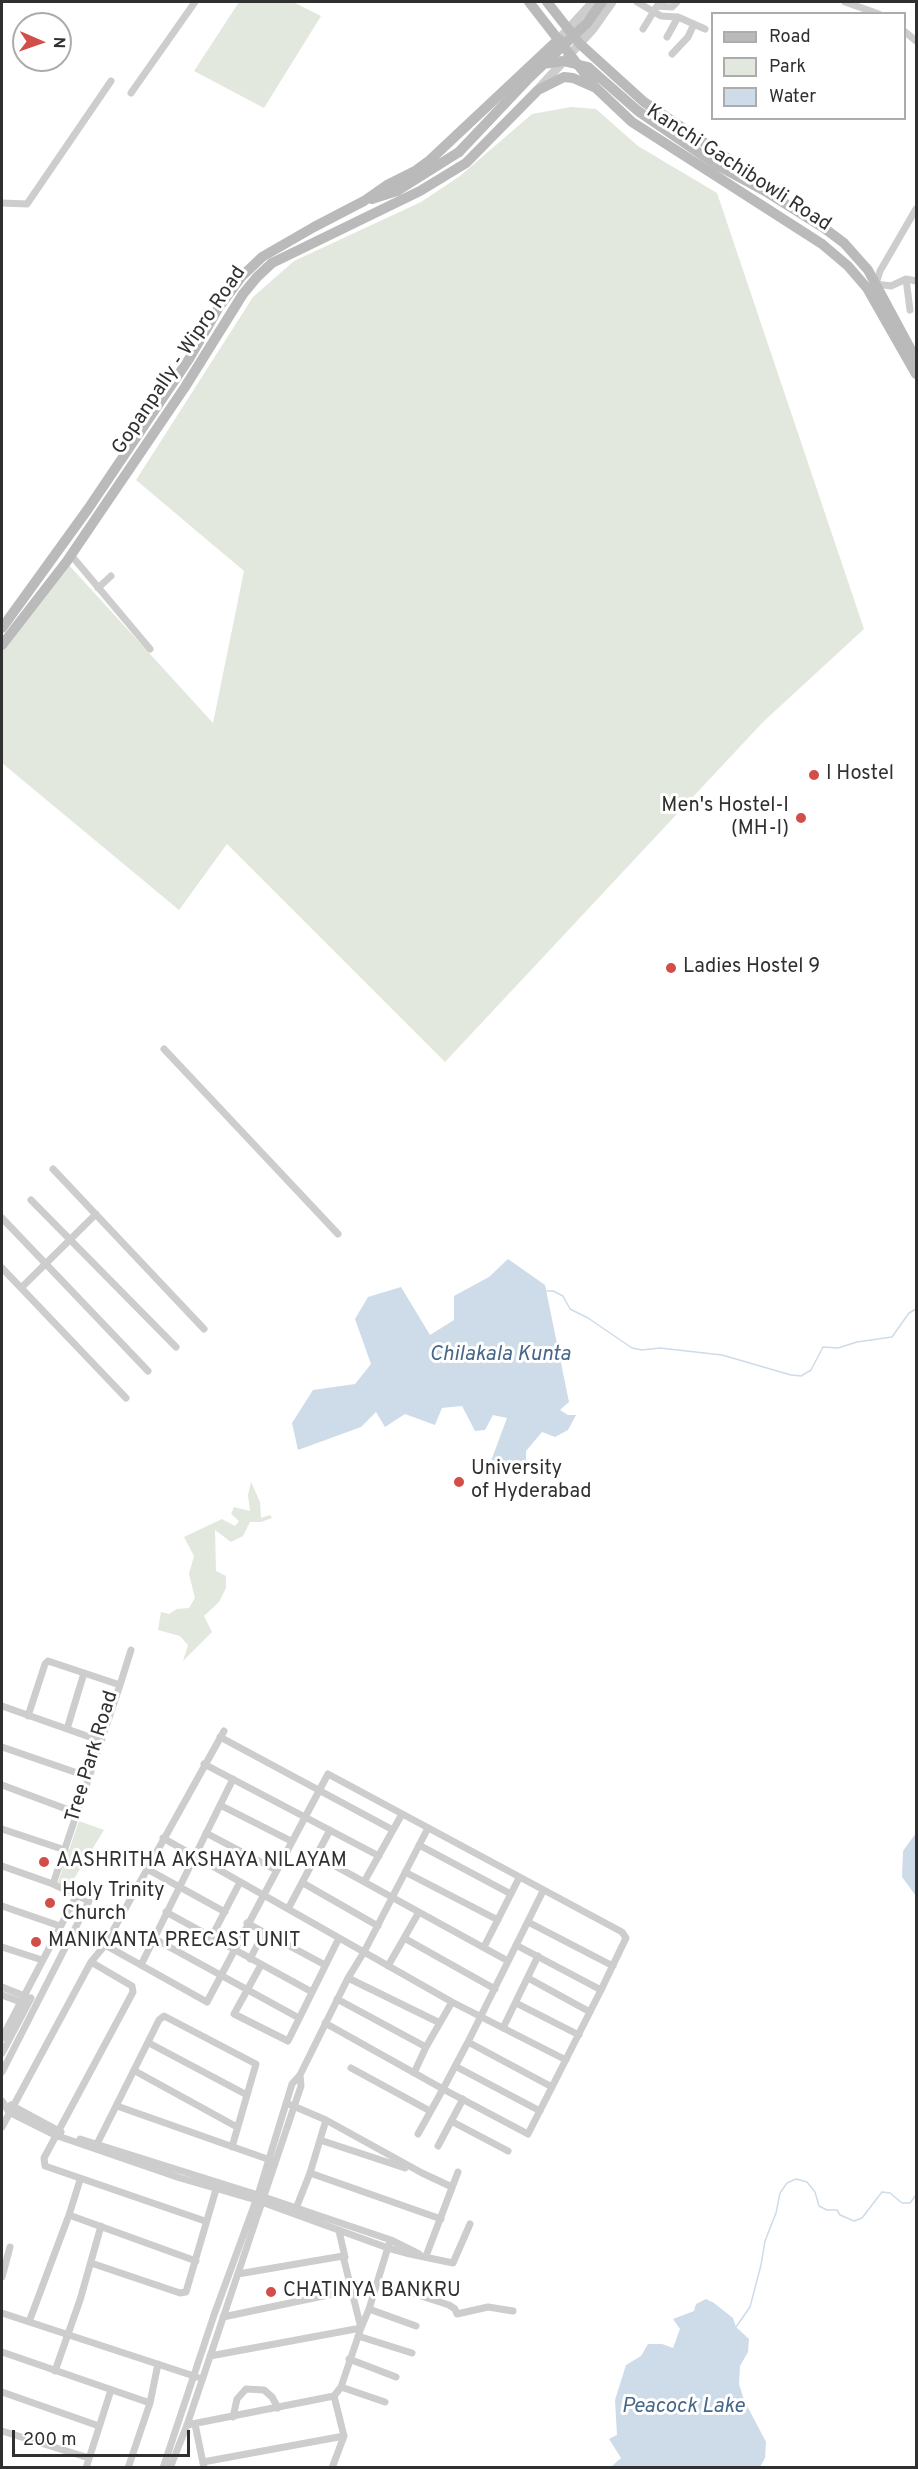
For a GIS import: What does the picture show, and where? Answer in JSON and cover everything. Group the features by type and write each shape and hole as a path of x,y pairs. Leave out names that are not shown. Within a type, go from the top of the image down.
{"main road":[{"name":"Kanchi Gachibowli Road","path":"529,2 596,88 632,122 822,244 848,266 867,288 913,355"},
{"name":"Kanchi Gachibowli Road","path":"547,2 580,44 644,102 728,158 765,191 838,238 868,270 876,284 913,355 916,375"},
{"name":"Gopanpally - Wipro Road","path":"364,201 398,191 459,152 543,64 587,23 602,2"},
{"name":"Gopanpally - Wipro Road","path":"2,628 88,509 168,391 230,291 262,256 364,201 387,184 430,160 559,39"},
{"path":"543,64 569,62 588,68 638,111 717,165 765,191"},
{"name":"Gopanpally - Wipro Road","path":"2,645 71,555 243,294 272,263 420,191 466,163 538,90 564,77 573,78 596,88"},
{"path":"198,342 208,350"}],"street":[{"path":"131,93 195,2"},
{"path":"559,39 593,2"},
{"path":"538,90 580,44 612,2"},
{"path":"637,2 662,16 678,17 705,29"},
{"path":"643,29 652,11 659,6 673,7 676,2"},
{"path":"845,2 873,12"},
{"path":"667,37 678,17"},
{"path":"672,54 686,40 694,24"},
{"path":"2,203 27,204 111,81"},
{"path":"916,209 880,271 876,284 891,286 906,279 916,281"},
{"path":"906,279 910,310"},
{"path":"71,555 150,649"},
{"path":"98,588 111,576"},
{"path":"164,1049 338,1234"},
{"path":"53,1168 204,1329"},
{"path":"31,1200 176,1347"},
{"path":"21,1288 96,1214"},
{"path":"2,1218 148,1371"},
{"path":"2,1268 126,1398"},
{"path":"120,1685 131,1650"},
{"name":"Tree Park Road","path":"28,1716 48,1661 120,1685 53,1884"},
{"path":"67,1729 84,1673"},
{"path":"2,1706 101,1741"},
{"path":"2,2127 91,1962 105,1945 222,1734 318,1791 393,1830"},
{"path":"2,1747 89,1777"},
{"path":"204,1764 379,1856"},
{"path":"105,1945 207,2002 328,1774 622,1932 626,1938 625,1945 528,2134 325,2023"},
{"path":"141,1965 233,1779"},
{"path":"2,1785 77,1813"},
{"path":"220,1805 291,1841"},
{"path":"364,1882 402,1814"},
{"path":"273,2161 292,2084 300,2075 337,1999 378,1926 428,1828"},
{"path":"2,1829 65,1850"},
{"path":"288,1909 330,1830"},
{"path":"206,1833 276,1870"},
{"path":"163,1838 452,2002 566,2060"},
{"path":"419,1845 511,1894"},
{"path":"316,1856 508,1961"},
{"path":"2,1866 53,1884 89,1901 29,2002 2,2053"},
{"path":"147,1869 225,1912"},
{"path":"405,1872 498,1920"},
{"path":"483,1947 519,1878"},
{"path":"211,1938 240,1882"},
{"path":"303,1883 378,1926"},
{"path":"418,2134 481,2017 543,1891"},
{"path":"2,2072 29,2002 42,1960 77,1895"},
{"path":"2,1906 60,1926"},
{"path":"166,1912 312,1992"},
{"path":"388,1966 419,1912"},
{"path":"528,1922 613,1966"},
{"path":"247,1923 326,1965"},
{"path":"250,1959 264,1932"},
{"path":"153,1938 299,2018"},
{"path":"261,1965 234,2014 288,2041 339,1938"},
{"path":"404,1938 495,1989"},
{"path":"516,1945 601,1990"},
{"path":"2,1947 42,1960"},
{"path":"502,2028 538,1956"},
{"path":"91,1962 132,1986 133,1992 56,2133 44,2158 45,2166 80,2180 205,2221"},
{"path":"348,1978 440,2024"},
{"path":"528,1978 590,2012"},
{"path":"2,1987 29,2002"},
{"path":"2,1995 29,2002"},
{"path":"337,1999 426,2047"},
{"path":"2,2038 29,2002"},
{"path":"414,2073 452,2002"},
{"path":"516,2003 579,2035"},
{"path":"97,2144 159,2020 164,2016 256,2064 256,2071 232,2146"},
{"path":"468,2042 552,2087"},
{"path":"149,2043 247,2095"},
{"path":"455,2066 540,2111"},
{"path":"351,2068 430,2111"},
{"path":"135,2071 237,2127"},
{"path":"170,2468 191,2424 202,2380 238,2274 260,2199 295,2106 301,2086 300,2075"},
{"path":"438,2146 463,2099"},
{"path":"2,2101 11,2109 56,2133 216,2186 391,2240 423,2256"},
{"path":"286,2103 326,2120 452,2187"},
{"path":"117,2106 273,2161"},
{"path":"295,2211 310,2173 326,2120"},
{"path":"451,2121 508,2151"},
{"path":"56,2133 97,2144 216,2186"},
{"path":"320,2140 422,2173"},
{"path":"423,2256 441,2219 458,2172"},
{"path":"310,2173 441,2219"},
{"path":"29,2322 80,2180"},
{"path":"91,2263 180,2293 186,2292 216,2186"},
{"path":"163,2468 214,2315 260,2199"},
{"path":"295,2211 339,2231 388,2248 453,2263 470,2224"},
{"path":"69,2215 196,2261"},
{"path":"55,2371 101,2226"},
{"path":"339,2231 359,2332"},
{"path":"191,2424 334,2396 341,2387 391,2240"},
{"path":"2,2277 10,2247"},
{"path":"238,2274 340,2255 346,2259"},
{"path":"378,2282 449,2305 455,2308 457,2314 488,2307 513,2311"},
{"path":"223,2317 352,2290"},
{"path":"369,2309 416,2326"},
{"path":"2,2313 202,2380"},
{"path":"210,2356 359,2332 412,2353"},
{"path":"2,2352 150,2403"},
{"path":"350,2359 396,2377"},
{"path":"128,2468 150,2403 158,2364"},
{"path":"341,2387 385,2402"},
{"path":"233,2417 237,2399 246,2389 264,2390 272,2397 278,2408"},
{"path":"86,2468 111,2390"},
{"path":"2,2392 99,2426"},
{"path":"332,2468 344,2436 334,2396"},
{"path":"191,2424 204,2465 344,2436"},
{"path":"2,2431 89,2458"}],"green space":[{"path":"239,2 293,2 321,16 264,108 194,71"},
{"path":"571,107 596,109 638,146 717,193 864,629 763,722 445,1062 227,844 179,910 2,763 2,649 67,563 213,723 244,571 136,480 253,297 294,261 421,202 460,176 532,114"},
{"path":"251,1482 260,1502 261,1518 270,1515 272,1518 261,1522 250,1522 243,1536 231,1542 215,1530 216,1571 226,1576 226,1588 219,1602 204,1616 212,1632 183,1661 188,1645 180,1636 158,1630 161,1612 169,1614 177,1609 189,1608 195,1598 189,1574 194,1556 184,1537 222,1519 235,1526 239,1521 231,1514 234,1507 250,1511 248,1495"},
{"path":"79,1821 104,1830 69,1887 58,1882"}],"water":[{"name":"Chilakala Kunta","path":"508,1259 545,1285 569,1402 560,1410 568,1415 576,1415 568,1430 555,1437 542,1432 526,1451 526,1471 491,1461 507,1418 493,1415 485,1430 475,1431 462,1406 442,1408 435,1425 405,1414 385,1427 376,1412 361,1427 298,1450 292,1423 313,1390 355,1384 371,1364 355,1319 368,1297 401,1287 430,1335 454,1320 454,1296 489,1277"},
{"path":"916,1833 916,1896 902,1877 903,1851"},
{"name":"Peacock Lake","path":"706,2299 733,2318 736,2327 749,2339 748,2352 740,2366 739,2384 744,2400 766,2442 765,2458 760,2467 611,2467 621,2458 609,2439 617,2435 615,2400 626,2365 641,2356 648,2344 662,2344 673,2348 680,2329 673,2319 694,2311 696,2304"}],"waterway":[{"path":"547,1291 563,1296 570,1309 588,1318 632,1348 642,1350 660,1348 722,1355 801,1376 811,1370 823,1347 838,1348 857,1342 892,1337 909,1313 916,1309"},
{"path":"736,2327 750,2307 765,2241 776,2213 780,2193 787,2183 796,2179 807,2182 815,2192 819,2206 827,2210 837,2210 840,2215 854,2221 862,2218 882,2192 890,2193 902,2203 910,2203 916,2195"}],"place":[{"name":"I Hostel","path":"814,775"},
{"name":"Men's Hostel-I (MH-I)","path":"801,818"},
{"name":"Ladies Hostel 9","path":"671,968"},
{"name":"University of Hyderabad","path":"459,1482"},
{"name":"AASHRITHA AKSHAYA NILAYAM","path":"44,1862"},
{"name":"Holy Trinity Church","path":"50,1903"},
{"name":"MANIKANTA PRECAST UNIT","path":"36,1942"},
{"name":"CHATINYA BANKRU","path":"271,2292"}]}
